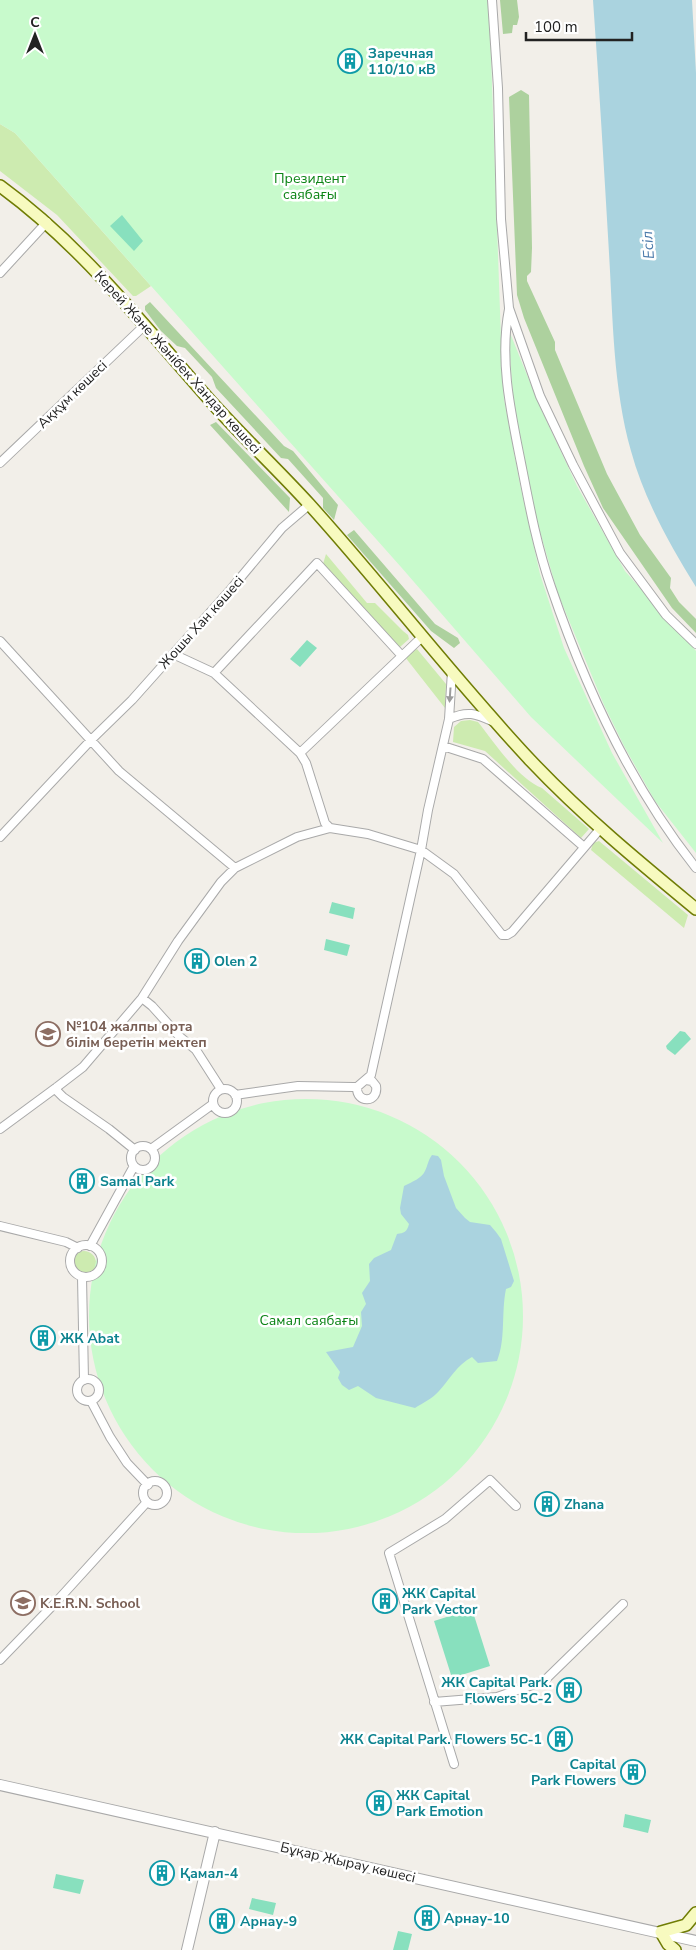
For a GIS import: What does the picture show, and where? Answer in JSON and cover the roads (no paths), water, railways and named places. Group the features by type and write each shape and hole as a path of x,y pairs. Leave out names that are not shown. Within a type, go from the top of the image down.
{"main road":[{"name":"Керей Және Жәнібек Хандар көшесі","path":"0,186 47,222 76,250 218,408 310,504 408,626 422,637 531,761 600,829 696,909"},
{"path":"675,1950 668,1944 661,1932 686,1925 696,1913"}],"street":[{"path":"492,0 498,88 501,219 509,308 540,396 573,465 620,553 666,615 696,644"},
{"path":"0,272 47,222"},
{"path":"509,308 505,331 509,404 532,519 550,586 581,667 621,754 662,821 696,868"},
{"name":"Аққұм көшесі","path":"0,463 145,325"},
{"name":"Жошы Хан көшесі","path":"0,837 91,740 132,700 232,589 282,528 310,504"},
{"path":"214,673 317,563 402,656"},
{"path":"300,753 422,637"},
{"path":"0,640 119,771 235,868"},
{"path":"173,654 214,673 300,753 306,763 326,823 330,828"},
{"path":"236,1095 237,1105 229,1112 219,1112 213,1104 216,1092 222,1089 229,1090 236,1095 298,1086 357,1086 366,1080 373,1071 449,719 452,672"},
{"path":"449,719 456,715 472,713 498,724"},
{"path":"443,746 483,759 584,847"},
{"path":"0,1129 58,1088 82,1067 142,998 178,940 221,882 235,868 296,837 330,828 368,834 421,850 454,874 502,934 507,935 512,932 600,829"},
{"path":"142,998 152,1006 179,1036 196,1050 222,1089"},
{"path":"357,1086 357,1093 361,1098 367,1100 373,1098 376,1093 376,1086 372,1080 366,1080"},
{"path":"58,1088 57,1092 63,1097 109,1129 134,1150"},
{"path":"151,1149 213,1104"},
{"path":"144,1146 151,1149 155,1158 150,1168 139,1169 134,1166 131,1159 134,1150 144,1146"},
{"path":"90,1246 134,1166"},
{"path":"0,1226 66,1242 78,1248"},
{"path":"82,1246 90,1246 97,1250 102,1257 102,1266 97,1273 90,1277 82,1277 74,1273 70,1266 70,1257 74,1250 82,1246"},
{"path":"82,1277 84,1380 80,1384 78,1394 86,1401 91,1401 99,1393 99,1387 96,1382 84,1380"},
{"path":"91,1401 110,1437 127,1463 148,1485"},
{"path":"454,1764 389,1553 445,1519 490,1480 516,1506"},
{"path":"152,1482 164,1485 167,1492 162,1503 154,1505 147,1502 144,1494 148,1485 152,1482"},
{"path":"0,1660 57,1601 147,1502"},
{"path":"434,1702 497,1698 544,1681 623,1604"},
{"name":"Бұқар Жырау көшесі","path":"0,1785 696,1941"},
{"path":"187,1950 215,1832"}],"water":[{"name":"Есіл","path":"593,0 692,0 696,73 696,587 667,538 650,504 636,469 625,427 617,378 613,328"},
{"path":"432,1155 438,1156 441,1160 444,1176 456,1208 470,1222 490,1225 501,1239 514,1281 511,1287 506,1289 502,1344 497,1361 478,1363 472,1357 458,1368 437,1394 415,1408 376,1398 358,1386 349,1390 342,1385 338,1378 340,1372 326,1352 353,1347 362,1326 361,1312 366,1304 362,1293 370,1281 369,1264 374,1258 391,1250 397,1234 403,1233 407,1229 409,1224 401,1214 400,1208 404,1186 422,1176"}],"place":[{"name":"Заречная 110/10 кВ","path":"350,61"},
{"name":"Olen 2","path":"197,961"},
{"name":"№104 жалпы орта білім беретін мектеп","path":"48,1034"},
{"name":"Samal Park","path":"82,1181"},
{"name":"ЖК Abat","path":"43,1338"},
{"name":"Zhana","path":"547,1504"},
{"name":"ЖК Capital Park Vector","path":"385,1601"},
{"name":"K.E.R.N. School","path":"23,1603"},
{"name":"ЖК Capital Park. Flowers 5C-2","path":"569,1690"},
{"name":"ЖК Capital Park. Flowers 5C-1","path":"560,1739"},
{"name":"Capital Park Flowers","path":"633,1772"},
{"name":"ЖК Capital Park Emotion","path":"379,1803"},
{"name":"Қамал-4","path":"162,1873"},
{"name":"Арнау-10","path":"427,1918"},
{"name":"Арнау-9","path":"222,1921"}],"park label":[{"name":"Президент саябағы","path":"310,186"},
{"name":"Самал саябағы","path":"309,1320"}]}
